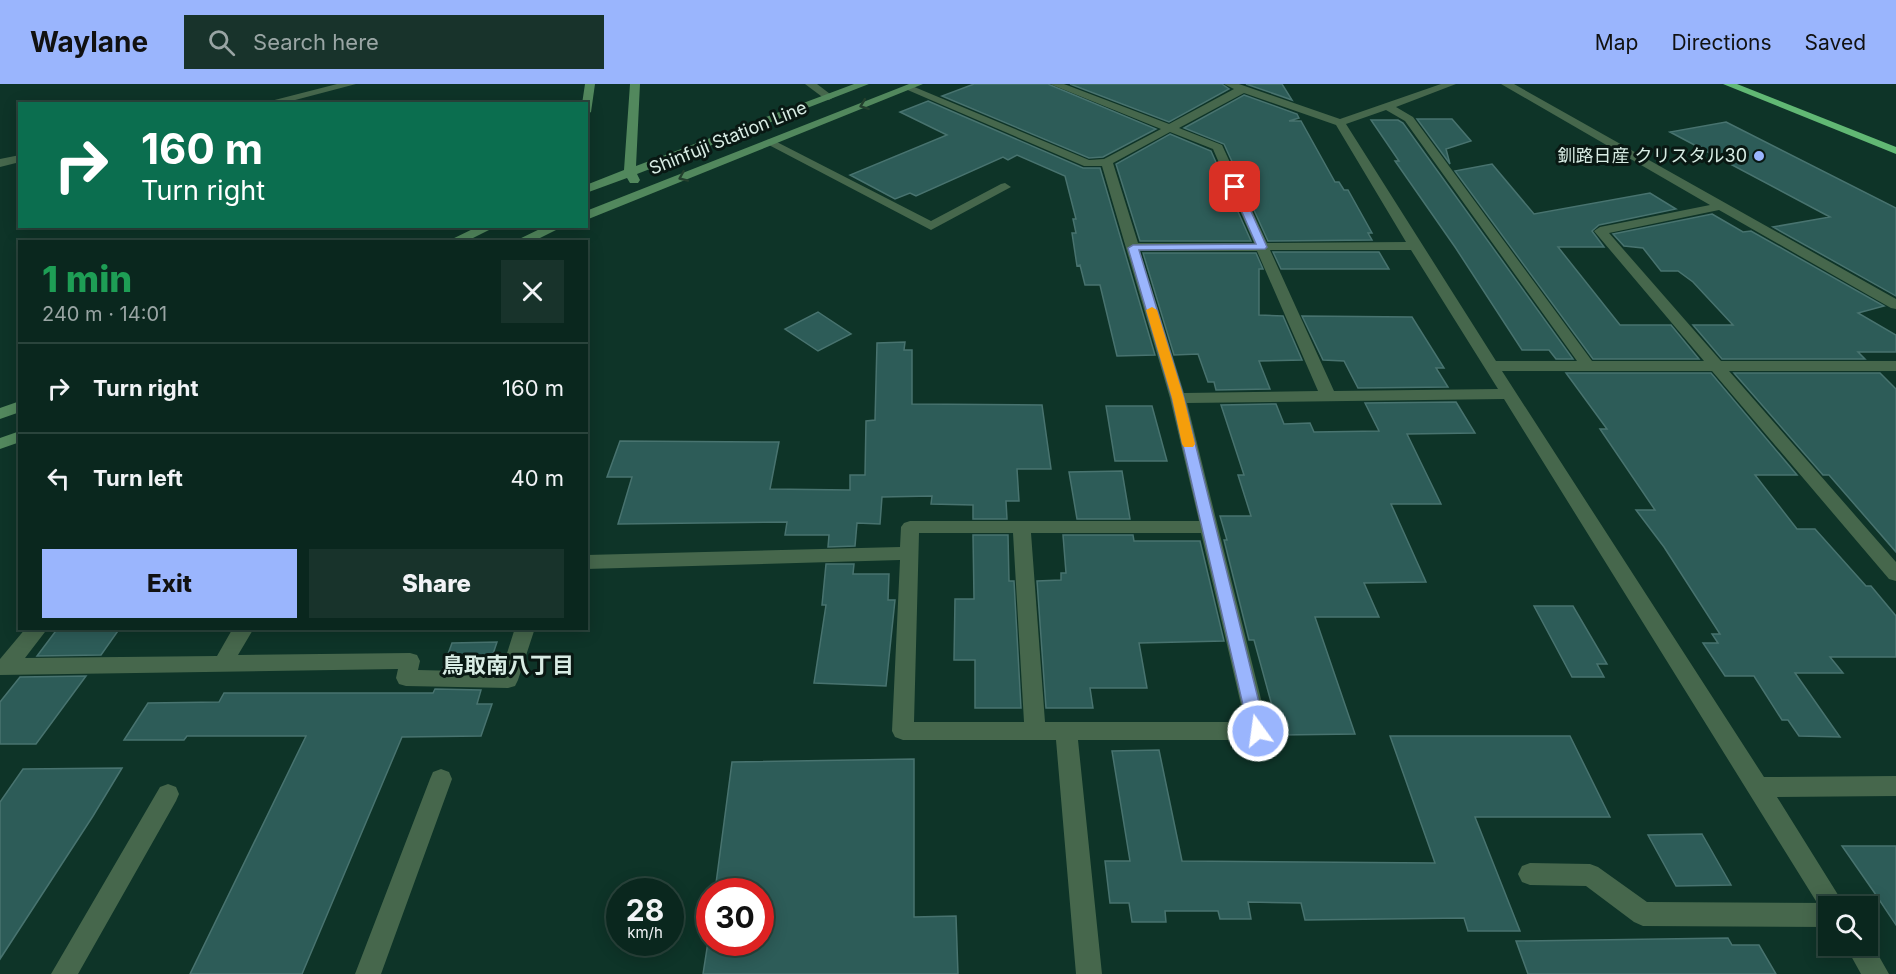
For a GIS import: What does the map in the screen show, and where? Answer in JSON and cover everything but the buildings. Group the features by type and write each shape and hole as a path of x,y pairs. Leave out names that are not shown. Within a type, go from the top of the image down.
{"highway":[{"path":"1728,84 1825,120 1896,151"}],"main road":[{"path":"587,102 590,84"},
{"path":"588,189 640,195 630,172 635,84"},
{"name":"Shinfuji Station Line","path":"588,188 864,84"},
{"name":"Shinfuji Station Line","path":"588,215 913,86"},
{"path":"457,240 486,228"},
{"path":"524,240 553,228"},
{"path":"0,414 18,407"},
{"path":"0,444 18,437"}],"street":[{"path":"273,102 351,84"},
{"path":"810,84 829,97"},
{"path":"1055,84 1218,147 1328,396"},
{"path":"1340,123 1451,84"},
{"path":"1506,84 1896,305"},
{"path":"913,86 1088,164 1107,162 1170,128 1236,86 1340,123 1415,246 1827,896"},
{"path":"1386,106 1409,119 1588,366"},
{"path":"771,142 931,226 1005,187"},
{"path":"0,163 18,158"},
{"path":"1107,162 1178,398 1258,731 903,731 910,527 1208,527"},
{"path":"1721,206 1600,231 1896,574"},
{"path":"1133,248 1415,246"},
{"path":"1492,366 1896,366"},
{"path":"1178,398 1510,394"},
{"path":"1022,527 1035,732"},
{"path":"588,562 909,553"},
{"path":"4,667 37,630"},
{"path":"222,665 243,630"},
{"path":"4,667 410,662 406,678 508,680 524,630"},
{"path":"1066,732 1089,974"},
{"path":"368,974 441,779"},
{"path":"1758,787 1896,786"},
{"path":"64,974 168,794"},
{"path":"1530,874 1590,875 1643,914 1818,915"},
{"path":"1865,956 1876,974"}],"slow traffic":[{"path":"1152,310 1178,398 1188,444"}],"place":[{"name":"釧路日産 クリスタル30","path":"1759,156"}],"district":[{"name":"鳥取南八丁目","path":"508,665"}],"route":[{"path":"1235,187 1262,247 1133,248 1178,398 1258,731"}]}
